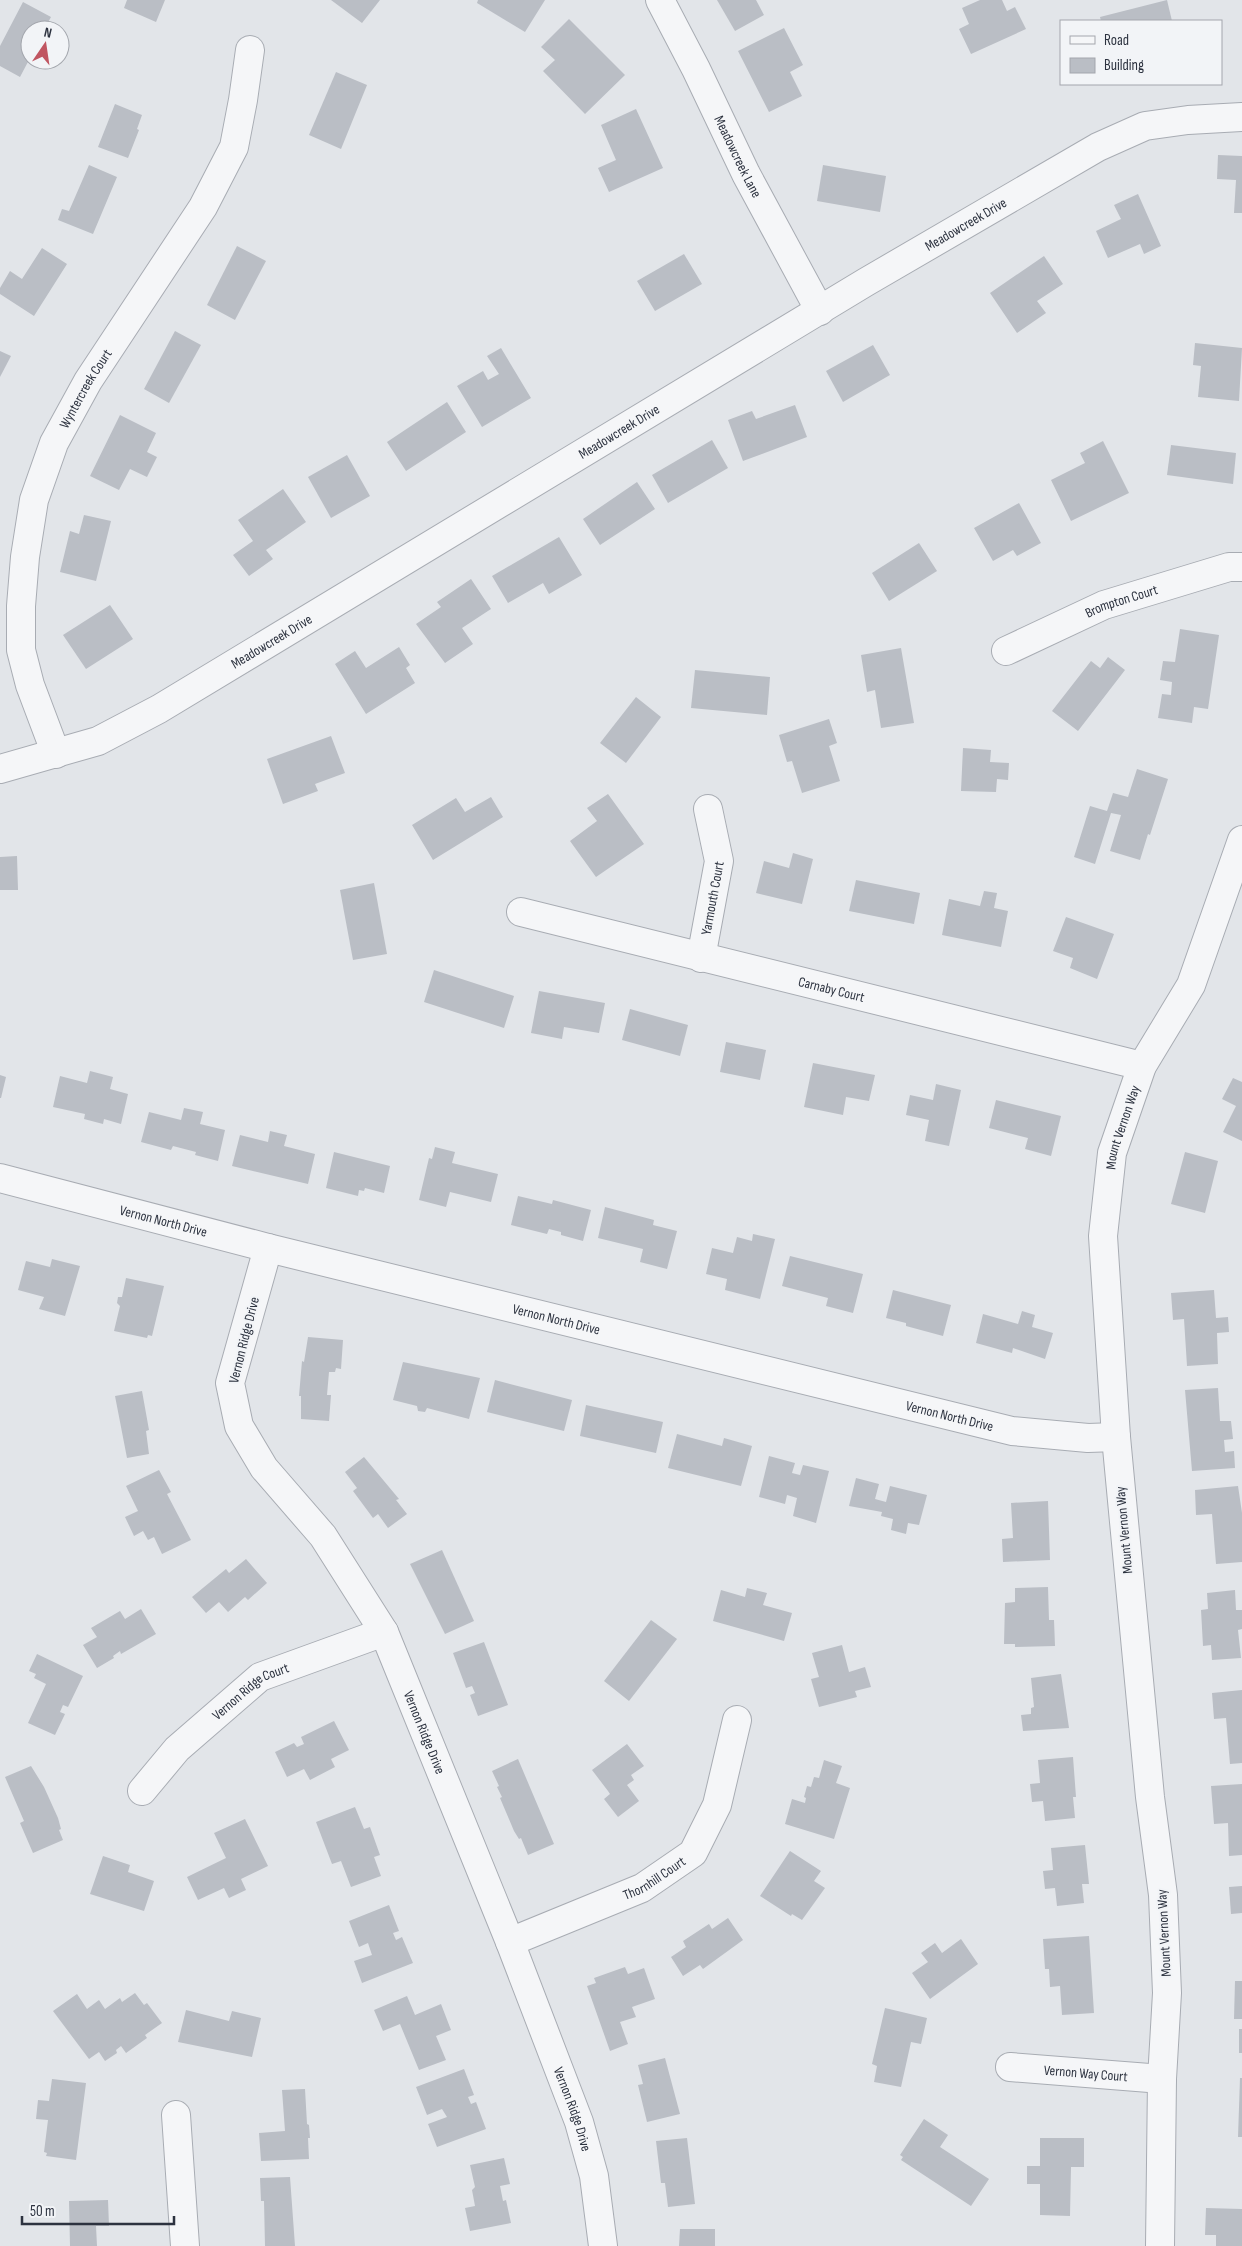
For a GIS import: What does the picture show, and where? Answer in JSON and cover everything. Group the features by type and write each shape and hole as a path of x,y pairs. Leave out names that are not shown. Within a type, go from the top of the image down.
{"street":[{"name":"Meadowcreek Lane","path":"660,0 696,69 746,174 820,311"},
{"name":"Wyntercreek Court","path":"56,754 30,685 21,650 21,606 25,557 34,500 54,443 88,381 203,207 234,147 250,50"},
{"name":"Meadowcreek Drive","path":"0,769 98,741 159,709 950,232 1098,147 1145,126 1188,120 1242,117"},
{"name":"Brompton Court","path":"1006,651 1104,605 1229,567 1242,567"},
{"name":"Yarmouth Court","path":"701,958 719,861 708,809"},
{"name":"Mount Vernon Way","path":"1160,2246 1162,2079 1167,1993 1162,1895 1150,1797 1116,1437 1103,1236 1112,1153 1142,1066 1191,985 1242,840"},
{"name":"Carnaby Court","path":"520,912 1142,1066"},
{"name":"Vernon North Drive","path":"0,1178 268,1248 1012,1431 1088,1438 1116,1437"},
{"name":"Vernon Ridge Drive","path":"268,1248 230,1383 240,1426 264,1468 323,1536 384,1632 510,1942 579,2122 594,2176 603,2246"},
{"name":"Vernon Ridge Court","path":"142,1790 177,1749 260,1677 384,1632"},
{"name":"Thornhill Court","path":"510,1942 642,1888 692,1853 717,1805 737,1720"},
{"name":"Vernon Way Court","path":"1010,2067 1162,2079"},
{"path":"176,2115 185,2246"}],"building":[{"path":"127,0 165,0 156,22 124,8"},
{"path":"331,0 380,0 362,23"},
{"path":"478,0 545,0 525,32 477,3"},
{"path":"717,0 756,0 764,15 735,31"},
{"path":"980,0 1002,0 1007,11 1015,7 1026,29 971,54 959,29 969,24 962,8"},
{"path":"1167,0 1172,20 1101,20 1100,17"},
{"path":"23,2 51,17 49,20 20,20 20,70 24,70 20,77 0,66 0,46"},
{"path":"569,19 625,75 585,114 543,71 555,60 541,47"},
{"path":"784,28 803,65 790,72 802,96 769,112 738,51"},
{"path":"336,72 367,85 341,149 309,135"},
{"path":"115,104 142,115 137,129 139,130 128,158 98,147"},
{"path":"636,109 663,168 609,192 598,168 616,160 601,125"},
{"path":"1218,155 1242,156 1242,213 1234,213 1236,180 1217,179"},
{"path":"89,165 117,177 93,234 58,220 62,209 69,211"},
{"path":"823,165 886,176 880,212 817,201"},
{"path":"1138,194 1161,246 1144,254 1140,244 1108,258 1096,231 1121,219 1114,205"},
{"path":"237,246 266,261 235,320 207,305"},
{"path":"42,248 67,264 34,316 0,294 0,288 10,271 22,279"},
{"path":"684,254 702,284 655,311 637,281"},
{"path":"1044,256 1063,284 1037,301 1046,313 1017,333 990,293"},
{"path":"175,331 201,345 169,403 144,389"},
{"path":"1195,343 1242,348 1239,401 1198,397 1201,366 1193,365"},
{"path":"873,345 890,375 843,402 826,371"},
{"path":"501,348 531,398 482,427 457,386 483,371 488,380 499,374 487,356"},
{"path":"0,351 11,356 0,377"},
{"path":"447,402 466,432 406,471 387,442"},
{"path":"795,405 807,437 743,461 728,420 752,411 756,419"},
{"path":"120,415 156,433 147,452 157,457 147,477 130,469 119,490 90,476"},
{"path":"712,440 728,468 668,503 652,475"},
{"path":"1103,441 1129,493 1071,521 1051,480 1085,463 1080,453"},
{"path":"1171,445 1236,453 1233,484 1167,475"},
{"path":"347,455 370,496 331,518 308,477"},
{"path":"637,482 655,509 600,545 583,519"},
{"path":"283,489 306,522 266,550 273,559 249,576 233,555 253,541 238,520"},
{"path":"1019,503 1041,543 1017,556 1013,550 993,561 974,528"},
{"path":"84,515 111,521 96,581 60,572 70,531 79,534"},
{"path":"559,537 582,575 549,594 543,583 508,603 492,576"},
{"path":"919,543 937,571 889,601 872,573"},
{"path":"471,579 491,609 462,628 473,644 445,663 416,624 441,607 437,602"},
{"path":"110,605 133,639 86,669 63,635"},
{"path":"1180,629 1219,635 1208,709 1194,707 1192,723 1158,718 1162,694 1171,695 1172,682 1160,680 1163,661 1175,662"},
{"path":"399,647 410,665 406,668 415,683 366,714 335,664 355,651 366,668"},
{"path":"901,648 914,723 881,728 875,690 867,692 861,655"},
{"path":"1108,657 1125,670 1078,731 1052,711 1091,661 1100,668"},
{"path":"695,670 770,677 767,715 691,708"},
{"path":"636,697 661,717 626,763 600,743"},
{"path":"829,719 837,743 829,746 840,781 802,793 792,761 787,762 779,735"},
{"path":"331,736 345,773 315,784 318,791 283,804 267,759"},
{"path":"963,748 991,750 990,762 1009,763 1008,780 997,779 996,792 961,791"},
{"path":"1137,769 1168,779 1140,860 1110,851 1121,815 1111,813 1095,864 1074,857 1090,806 1107,811 1113,793 1128,797"},
{"path":"608,794 644,844 596,877 570,841 597,821 587,808"},
{"path":"491,797 503,817 433,860 412,825 456,798 465,812"},
{"path":"793,853 813,859 802,904 756,893 764,861 789,868"},
{"path":"17,856 18,890 0,890 0,857"},
{"path":"856,880 920,893 914,924 849,911"},
{"path":"374,883 387,954 353,960 340,890"},
{"path":"984,891 997,893 994,908 1008,911 1001,947 942,935 949,899 980,906"},
{"path":"1066,917 1114,934 1097,979 1070,968 1073,958 1053,951"},
{"path":"434,970 514,996 504,1028 424,1002"},
{"path":"539,991 605,1003 599,1033 564,1027 562,1039 531,1033"},
{"path":"630,1009 688,1025 680,1056 622,1040"},
{"path":"726,1042 766,1050 760,1080 720,1072"},
{"path":"813,1063 875,1075 869,1101 846,1097 843,1115 804,1107"},
{"path":"90,1071 113,1077 110,1089 128,1094 121,1124 104,1119 103,1124 84,1119 85,1114 53,1107 60,1076 87,1083"},
{"path":"0,1075 6,1077 1,1098 0,1098"},
{"path":"1233,1078 1242,1082 1242,1141 1223,1132 1236,1106 1222,1099"},
{"path":"936,1084 961,1090 949,1146 925,1141 929,1120 906,1115 910,1095 933,1100"},
{"path":"996,1100 1061,1116 1051,1156 1025,1149 1028,1138 989,1128"},
{"path":"184,1108 203,1112 200,1124 225,1130 218,1161 195,1155 196,1152 173,1146 171,1150 141,1142 149,1112 181,1120"},
{"path":"270,1131 287,1135 284,1146 315,1154 308,1184 232,1166 240,1135 268,1142"},
{"path":"435,1147 455,1152 452,1163 498,1174 491,1202 450,1192 446,1207 419,1200 429,1158 432,1159"},
{"path":"334,1152 390,1166 384,1193 365,1188 364,1191 359,1190 358,1196 326,1188"},
{"path":"1185,1152 1218,1161 1205,1213 1171,1204"},
{"path":"518,1196 552,1204 553,1200 591,1210 583,1241 561,1235 561,1232 549,1229 547,1234 511,1225"},
{"path":"605,1207 654,1220 653,1225 677,1231 667,1269 640,1262 643,1249 598,1238"},
{"path":"753,1234 775,1239 760,1299 725,1290 727,1279 706,1274 712,1248 733,1253 737,1237 752,1241"},
{"path":"790,1256 863,1274 853,1313 826,1306 828,1298 782,1286"},
{"path":"52,1259 80,1266 65,1316 39,1309 44,1297 18,1290 26,1261 50,1267"},
{"path":"126,1278 164,1286 152,1336 148,1335 147,1338 114,1331 120,1306 117,1303 118,1297 122,1297"},
{"path":"893,1290 951,1305 943,1336 906,1326 906,1323 886,1318"},
{"path":"1214,1290 1216,1318 1228,1317 1229,1332 1217,1333 1218,1364 1187,1366 1184,1319 1173,1320 1171,1293"},
{"path":"1022,1311 1035,1315 1032,1327 1053,1333 1045,1359 1013,1348 1012,1353 976,1343 983,1314 1018,1324"},
{"path":"308,1337 343,1340 341,1369 336,1368 335,1372 329,1372 327,1395 331,1395 329,1421 301,1419 301,1396 299,1396 302,1361 304,1362"},
{"path":"403,1362 480,1378 469,1419 427,1408 425,1412 418,1411 417,1406 393,1400"},
{"path":"495,1380 572,1400 564,1431 487,1412"},
{"path":"1218,1388 1220,1421 1231,1421 1233,1439 1224,1440 1225,1452 1234,1451 1235,1468 1192,1471 1185,1390"},
{"path":"142,1391 149,1430 146,1431 149,1454 127,1458 115,1396"},
{"path":"586,1405 663,1422 656,1453 580,1436"},
{"path":"677,1434 722,1446 724,1438 752,1446 741,1486 668,1468"},
{"path":"769,1456 795,1463 792,1473 800,1475 803,1465 829,1471 816,1523 793,1516 797,1498 787,1495 785,1504 759,1497"},
{"path":"364,1457 399,1499 396,1500 407,1514 388,1528 378,1514 373,1518 353,1491 357,1488 345,1472"},
{"path":"159,1470 171,1492 167,1494 191,1540 162,1554 154,1537 148,1540 143,1531 134,1536 125,1517 138,1511 126,1486"},
{"path":"856,1478 879,1484 875,1499 886,1502 890,1486 927,1495 919,1525 908,1523 906,1534 891,1530 893,1519 881,1516 882,1512 849,1506"},
{"path":"1238,1486 1242,1513 1242,1562 1216,1564 1212,1514 1196,1515 1195,1490"},
{"path":"1048,1501 1050,1560 1003,1562 1002,1539 1013,1538 1011,1503"},
{"path":"442,1550 474,1621 445,1634 410,1564"},
{"path":"246,1559 267,1583 248,1600 245,1597 228,1612 219,1602 206,1613 192,1597 226,1569 229,1573"},
{"path":"1048,1587 1049,1620 1054,1620 1055,1646 1015,1647 1015,1644 1004,1644 1005,1603 1015,1602 1015,1588"},
{"path":"747,1588 767,1593 763,1605 792,1613 784,1641 713,1621 721,1590 745,1597"},
{"path":"1235,1590 1236,1610 1242,1610 1242,1629 1238,1630 1241,1658 1212,1660 1211,1645 1203,1646 1201,1610 1208,1609 1207,1593"},
{"path":"141,1609 156,1634 121,1654 120,1651 113,1656 114,1658 97,1668 83,1645 97,1637 91,1628 120,1611 125,1619"},
{"path":"651,1620 677,1639 629,1701 604,1681"},
{"path":"484,1642 508,1705 478,1716 470,1695 475,1693 472,1686 466,1688 453,1653"},
{"path":"842,1645 849,1672 865,1667 871,1687 855,1691 857,1697 819,1707 811,1679 819,1677 812,1653"},
{"path":"37,1654 83,1676 68,1707 63,1705 60,1712 65,1714 55,1735 28,1723 46,1684 34,1678 36,1674 29,1671"},
{"path":"1061,1674 1069,1728 1023,1731 1021,1715 1031,1714 1031,1708 1034,1707 1031,1678"},
{"path":"1242,1690 1242,1763 1230,1764 1226,1718 1214,1719 1212,1693"},
{"path":"334,1721 349,1750 331,1759 335,1767 310,1780 304,1769 287,1777 275,1752 294,1743 297,1747 304,1744 301,1737"},
{"path":"627,1744 644,1766 631,1775 634,1780 627,1785 639,1801 618,1817 604,1799 610,1794 592,1770"},
{"path":"1073,1757 1076,1797 1073,1797 1075,1818 1045,1821 1043,1801 1032,1802 1030,1784 1040,1783 1038,1760"},
{"path":"518,1759 554,1844 528,1855 521,1838 519,1839 514,1831 500,1798 502,1797 497,1787 499,1786 492,1771"},
{"path":"824,1760 842,1766 836,1783 850,1788 834,1839 785,1824 792,1799 805,1803 806,1798 804,1797 807,1786 811,1787 814,1777 819,1778"},
{"path":"31,1766 44,1787 58,1818 61,1829 59,1830 63,1840 33,1853 20,1823 24,1821 5,1777"},
{"path":"1242,1784 1242,1855 1229,1856 1228,1823 1214,1824 1211,1786"},
{"path":"355,1807 364,1829 370,1827 380,1855 374,1857 381,1876 351,1887 341,1861 332,1864 316,1822"},
{"path":"245,1819 268,1866 241,1879 246,1890 229,1898 224,1888 198,1900 187,1877 226,1858 214,1833"},
{"path":"1085,1845 1089,1884 1082,1884 1084,1903 1057,1906 1055,1888 1045,1889 1043,1871 1053,1870 1051,1848"},
{"path":"790,1851 821,1871 814,1881 825,1888 802,1920 792,1914 791,1916 760,1896"},
{"path":"103,1856 130,1865 128,1872 154,1881 144,1911 90,1894"},
{"path":"1242,1886 1242,1913 1231,1914 1229,1887"},
{"path":"389,1905 399,1931 393,1933 396,1940 402,1937 413,1963 362,1983 354,1961 372,1955 368,1943 359,1947 349,1921"},
{"path":"728,1918 743,1940 703,1969 700,1965 683,1976 671,1957 686,1947 683,1941 709,1924 712,1929"},
{"path":"1089,1936 1094,2013 1062,2015 1060,1986 1050,1987 1049,1969 1045,1969 1043,1939"},
{"path":"961,1939 978,1964 930,1999 912,1973 928,1962 921,1953 935,1943 942,1953"},
{"path":"625,1967 628,1974 644,1968 655,1999 632,2007 636,2017 620,2022 628,2044 610,2051 587,1986 596,1983 594,1978"},
{"path":"1235,1981 1242,1981 1242,2019 1234,2019"},
{"path":"135,1993 144,2005 147,2003 162,2023 145,2035 147,2038 126,2053 121,2046 116,2050 117,2053 105,2061 99,2052 89,2059 53,2011 77,1994 87,2009 99,2000 105,2009 120,1998 122,2002"},
{"path":"407,1996 415,2015 441,2004 451,2030 436,2036 446,2060 419,2070 400,2024 383,2031 374,2010"},
{"path":"885,2008 927,2018 921,2044 911,2042 901,2087 874,2082 877,2066 872,2064"},
{"path":"186,2010 229,2021 232,2011 261,2018 252,2057 178,2042"},
{"path":"1239,2029 1242,2029 1242,2053 1239,2053"},
{"path":"665,2058 680,2114 647,2122 638,2085 643,2084 638,2065"},
{"path":"464,2069 474,2095 468,2097 471,2104 476,2102 486,2129 437,2147 428,2124 447,2117 442,2109 427,2115 416,2087"},
{"path":"1240,2078 1242,2078 1242,2137 1238,2137"},
{"path":"52,2079 86,2083 76,2160 46,2156 47,2153 44,2152 48,2120 36,2119 38,2100 49,2101"},
{"path":"305,2089 307,2124 309,2125 310,2138 308,2138 309,2159 261,2161 259,2133 285,2131 282,2090"},
{"path":"924,2119 948,2135 940,2147 989,2179 971,2206 901,2160 903,2157 900,2155"},
{"path":"687,2138 695,2204 668,2207 665,2183 661,2183 656,2141"},
{"path":"1040,2138 1084,2138 1084,2167 1071,2167 1070,2216 1040,2215 1040,2184 1027,2184 1027,2166 1040,2166"},
{"path":"504,2158 510,2184 500,2186 503,2201 506,2200 511,2223 470,2231 465,2208 475,2206 472,2190 475,2187 470,2165"},
{"path":"290,2177 295,2246 265,2246 264,2201 261,2201 260,2178"},
{"path":"108,2200 109,2226 96,2226 97,2246 70,2246 69,2201"},
{"path":"1206,2208 1242,2209 1242,2246 1216,2246 1216,2235 1205,2235"},
{"path":"680,2229 715,2229 715,2246 679,2246"}]}
